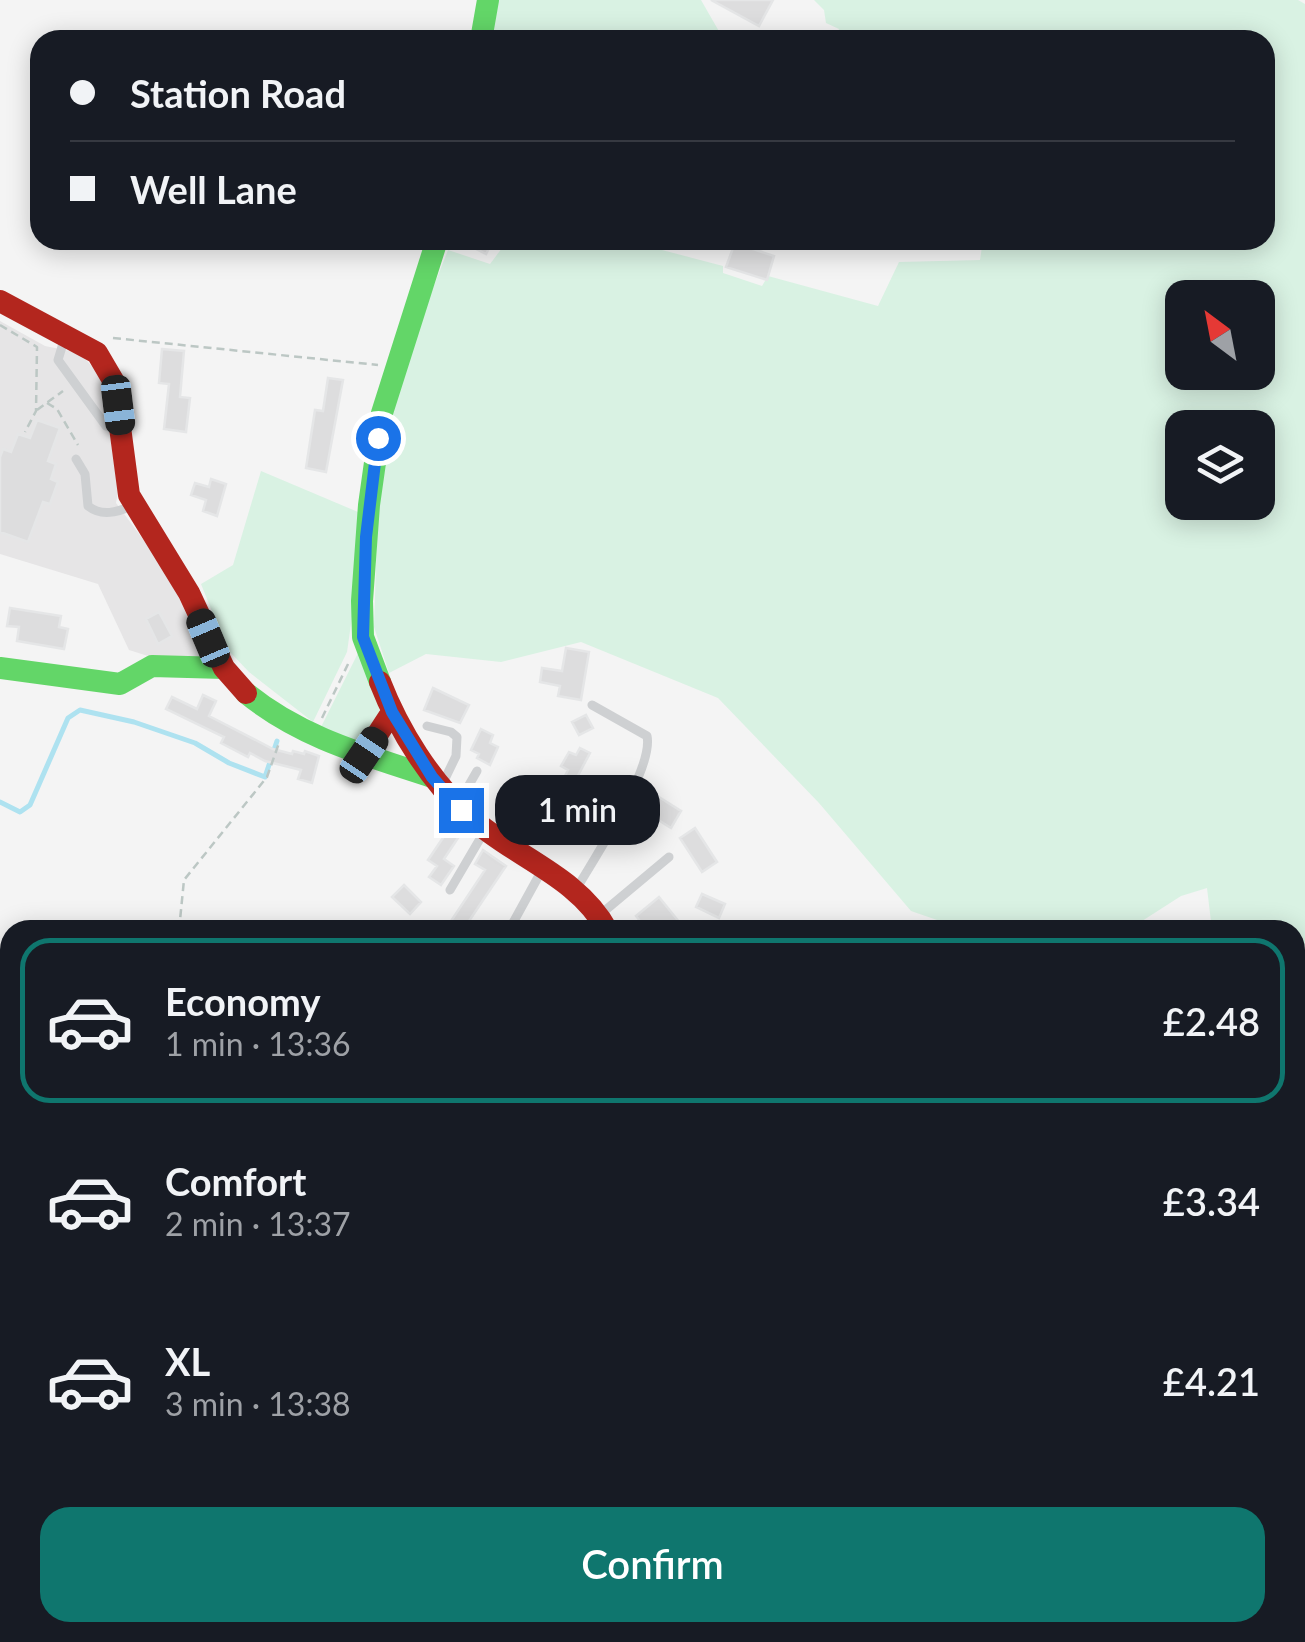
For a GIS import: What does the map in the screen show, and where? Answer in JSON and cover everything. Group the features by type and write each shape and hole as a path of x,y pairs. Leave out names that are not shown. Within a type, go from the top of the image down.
{"street":[{"path":"483,30 488,0"},
{"path":"434,250 382,413 369,505 363,637 392,712 457,806 576,891 601,920"},
{"path":"0,301 97,353 114,382 129,495 190,593 224,668 246,694 313,738 437,782"},
{"path":"0,668 120,684 152,666 224,668"},
{"path":"364,755 392,712"}],"lane":[{"path":"66,336 58,360 106,426 120,428"},
{"path":"76,459 85,474 88,506 96,512 110,513 135,505"},
{"path":"576,891 641,774 650,749 647,736 592,705"},
{"path":"427,726 457,737 456,756 437,782"},
{"path":"457,806 477,771"},
{"path":"450,890 486,830"},
{"path":"605,920 669,857"},
{"path":"515,920 543,868"}],"path":[{"path":"0,326 37,347 36,411 26,432"},
{"path":"97,353 114,337 378,365 394,373"},
{"path":"36,411 73,384"},
{"path":"47,403 58,410 79,446 76,459"},
{"path":"313,738 363,637"},
{"path":"181,920 184,880 266,778 287,723"}],"shaded area":[{"path":"0,321 45,346 80,353 102,378 118,492 116,503 165,569 205,653 201,660 148,656 129,650 98,584 0,554"}],"green space":[{"path":"493,0 701,0 718,30 488,30"},
{"path":"814,0 1298,0 1305,4 1305,920 1211,920 1207,888 1181,896 1144,920 937,920 911,911 819,803 718,698 581,642 501,662 426,654 389,673 374,627 379,474 404,361 448,250 490,264 500,250 662,250 723,266 723,273 762,286 768,276 878,306 899,262 980,260 982,250 1275,250 1275,30 839,29 826,23 824,10"},
{"path":"261,471 358,512 347,652 313,722 249,672 227,649 201,584 233,565"},
{"path":"360,649 380,705 378,716 364,737 353,740 320,729"}],"building":[{"path":"711,0 773,0 759,26"},
{"path":"732,250 756,250 774,256 767,280 726,267"},
{"path":"162,349 184,351 180,397 190,398 186,432 164,429 169,384 159,383"},
{"path":"328,378 343,380 326,472 306,468 315,410 323,411"},
{"path":"37,420 60,428 48,461 56,464 51,479 58,482 50,504 43,502 28,542 0,532 0,457 3,449 11,452 18,434 30,438"},
{"path":"211,479 226,484 217,516 203,511 206,500 191,495 195,483 209,487"},
{"path":"10,608 61,616 59,627 68,629 64,649 17,641 19,627 7,626"},
{"path":"159,612 172,636 158,644 146,619"},
{"path":"566,648 589,652 581,700 558,696 560,686 540,682 542,668 562,671"},
{"path":"433,688 469,705 460,723 424,710"},
{"path":"203,695 216,701 209,716 273,749 319,756 312,783 298,779 301,770 250,753 248,757 221,743 224,737 166,709 172,697 197,709"},
{"path":"586,715 593,728 579,735 572,722"},
{"path":"481,729 493,735 490,743 498,747 490,765 471,750"},
{"path":"580,748 590,753 574,783 564,778 568,770 561,766 569,752 576,755"},
{"path":"651,792 681,811 671,828 641,809"},
{"path":"453,823 462,832 444,859 454,866 441,885 429,877 437,866 428,860"},
{"path":"695,828 717,862 702,872 680,838"},
{"path":"483,850 506,866 470,920 452,920 485,870 475,864"},
{"path":"404,885 421,902 410,914 392,897"},
{"path":"702,894 725,904 719,918 696,907"},
{"path":"659,897 678,920 639,920 636,916"}],"waterway":[{"path":"0,802 20,812 30,805 68,718 80,710 134,722 195,743 229,763 265,777 277,741"}],"traffic: fast":[{"path":"483,30 488,0"},
{"path":"380,682 363,637 369,505 382,413 434,250"},
{"path":"0,668 120,684 152,666 224,668"},
{"path":"246,693 312,734 432,777"}],"traffic: jam":[{"path":"0,301 97,353 114,382 129,495 189,593 224,668 246,693"},
{"path":"380,682 418,755 442,788 487,831 580,895 601,920"},
{"path":"364,755 392,712"}],"route":[{"path":"378,438 366,537 363,637 392,712 432,777 461,810"}]}
